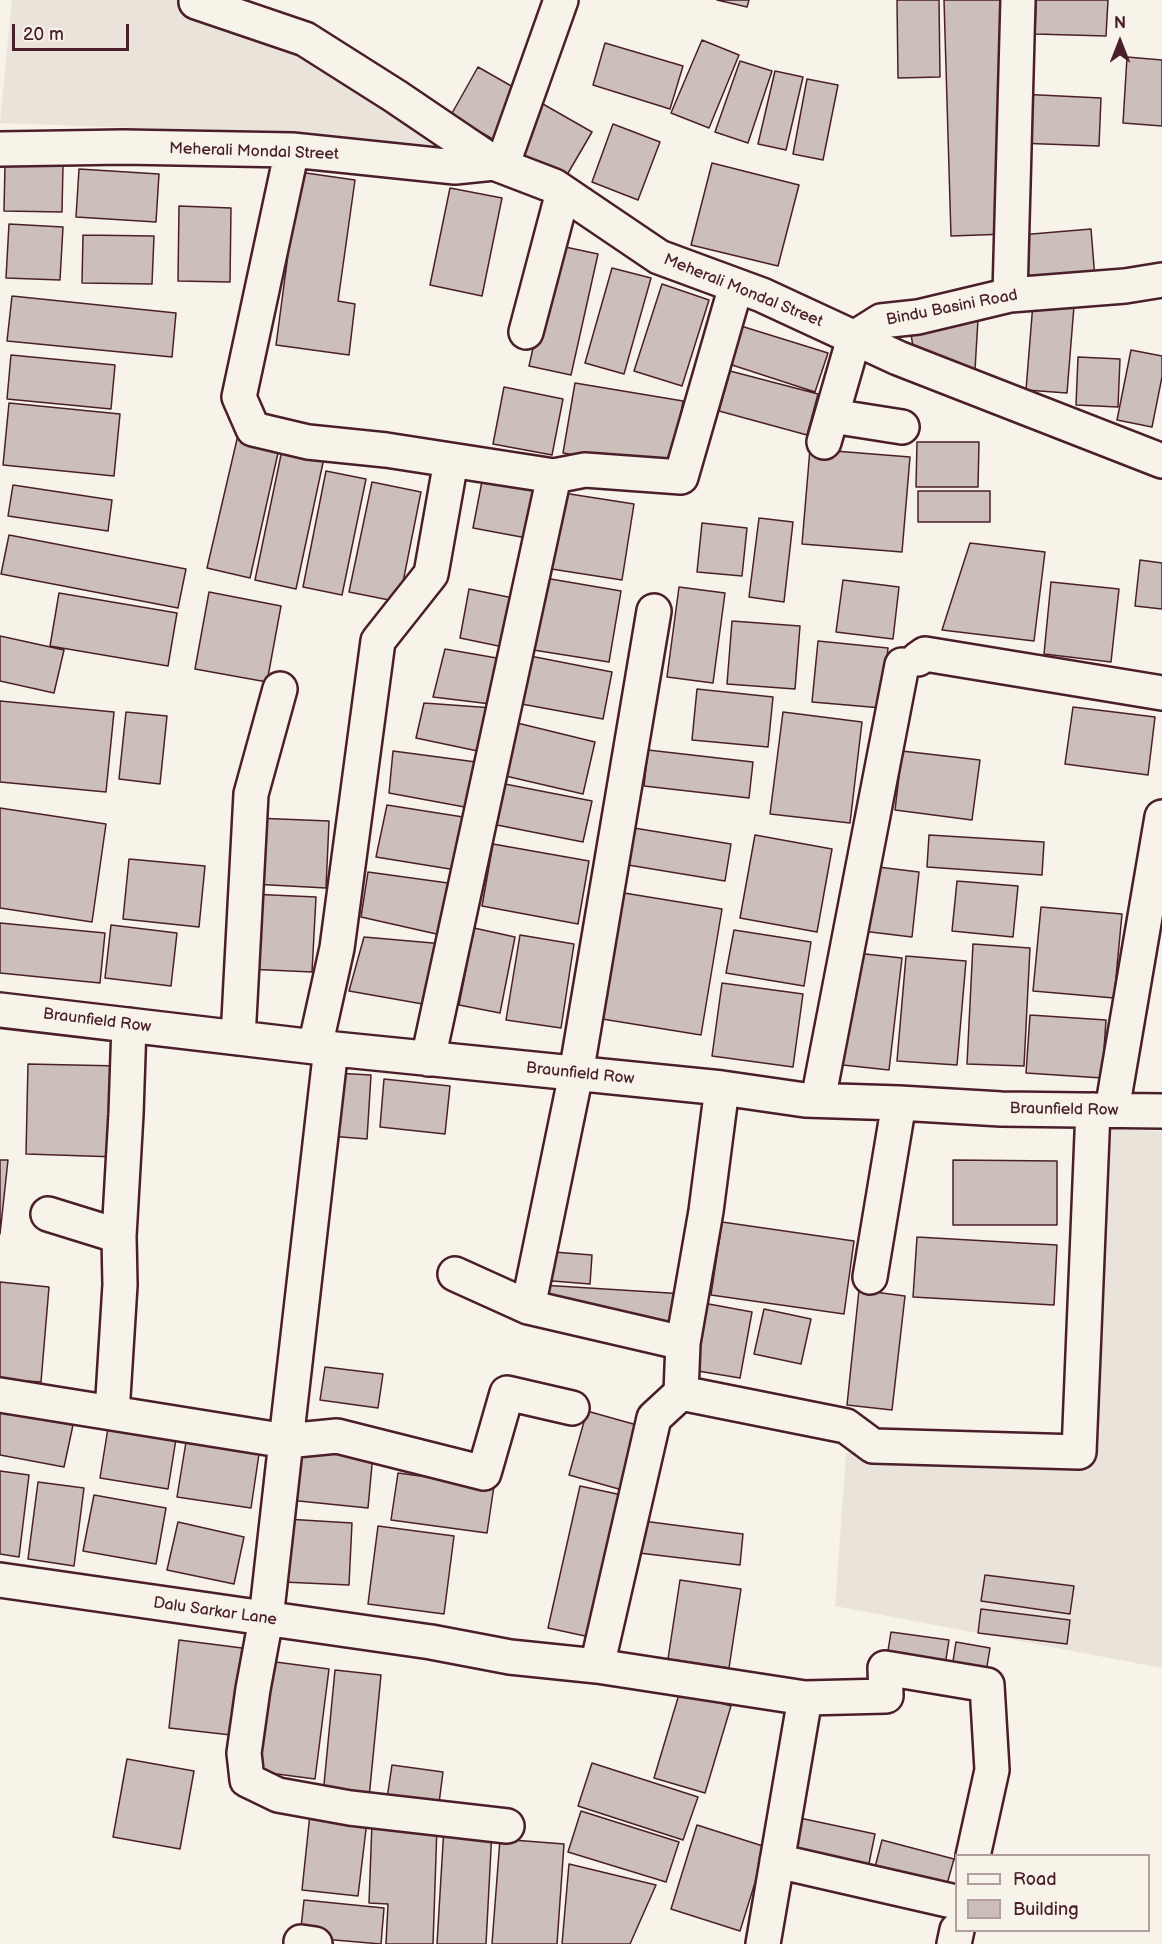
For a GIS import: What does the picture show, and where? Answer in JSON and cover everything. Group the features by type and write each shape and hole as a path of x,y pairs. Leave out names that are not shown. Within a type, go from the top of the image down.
{"street":[{"path":"196,0 196,2 305,39 498,164 561,0"},
{"path":"1010,295 1018,0"},
{"name":"Meherali Mondal Street","path":"0,149 123,147 292,150 455,167 498,164 554,186 659,257 762,295 898,358 1162,461"},
{"path":"292,150 239,397 253,429 308,442 386,450 554,476 585,470 681,477 736,286"},
{"path":"526,332 563,192"},
{"name":"Bindu Basini Road","path":"854,338 881,321 918,317 1010,295 1125,286 1162,280"},
{"path":"854,338 828,429 902,427"},
{"path":"451,460 431,574 378,641 323,1048 286,1441 266,1619 244,1753 247,1780 278,1795 350,1808 507,1826"},
{"path":"428,1059 554,476"},
{"path":"528,1307 576,1074 654,611"},
{"path":"818,1100 910,662 925,654 1162,693"},
{"path":"238,1038 251,794 280,689"},
{"path":"681,1393 846,1426 873,1446 1079,1452 1103,1110 1162,818"},
{"name":"Braunfield Row","path":"0,1010 323,1048 722,1088 805,1100 898,1102 1001,1109 1162,1111"},
{"path":"112,1413 120,1285 119,1236 129,1025"},
{"path":"597,1666 654,1418 681,1393 683,1343 706,1211 722,1088"},
{"path":"870,1277 898,1102"},
{"path":"48,1214 119,1236"},
{"path":"455,1274 528,1307 683,1343"},
{"path":"0,1395 286,1441 337,1436 484,1473 507,1393 572,1408"},
{"name":"Dalu Sarkar Lane","path":"0,1580 431,1642 510,1657 597,1666 805,1698 886,1696 885,1668 987,1685 992,1770 973,1854"},
{"path":"763,1944 805,1698"},
{"path":"777,1861 955,1902"}],"shaded area":[{"path":"12,0 180,0 180,9 309,49 444,147 329,135 0,123"},
{"path":"1100,1129 1162,1131 1162,1668 835,1606 846,1453 1089,1462"}],"building":[{"path":"717,0 749,0 747,7"},
{"path":"897,0 939,0 940,77 898,78"},
{"path":"944,0 1001,0 1007,234 951,236"},
{"path":"1036,0 1108,0 1106,36 1035,34"},
{"path":"702,40 739,55 709,128 671,113"},
{"path":"605,43 683,66 670,109 593,85"},
{"path":"1127,57 1162,60 1162,126 1123,123"},
{"path":"740,61 772,71 748,143 715,132"},
{"path":"478,67 592,132 564,180 451,115"},
{"path":"775,71 803,77 786,150 758,144"},
{"path":"807,79 838,85 823,160 793,154"},
{"path":"1019,94 1101,98 1099,146 1017,143"},
{"path":"613,124 660,142 638,200 592,182"},
{"path":"712,163 799,185 778,266 691,245"},
{"path":"5,164 63,165 62,212 4,211"},
{"path":"79,169 159,174 156,222 76,217"},
{"path":"299,172 355,180 338,301 355,304 349,355 276,345"},
{"path":"450,188 502,198 482,296 430,285"},
{"path":"179,206 231,208 230,282 178,281"},
{"path":"9,224 63,227 60,280 6,278"},
{"path":"1091,229 1095,279 1024,285 1020,235"},
{"path":"83,235 154,236 152,284 82,283"},
{"path":"556,245 598,254 571,375 529,366"},
{"path":"612,268 651,278 624,374 585,363"},
{"path":"662,284 709,300 682,386 634,371"},
{"path":"12,296 176,313 172,357 7,341"},
{"path":"1033,303 1074,306 1067,393 1026,390"},
{"path":"978,319 975,370 913,347 910,327"},
{"path":"741,326 828,353 815,392 729,364"},
{"path":"1131,350 1162,356 1162,377 1152,427 1117,420"},
{"path":"11,355 115,365 111,409 7,399"},
{"path":"1078,357 1120,359 1118,407 1076,405"},
{"path":"730,371 818,394 807,435 719,411"},
{"path":"575,383 683,401 671,471 563,453"},
{"path":"504,387 563,399 552,455 493,444"},
{"path":"9,403 120,414 114,476 3,465"},
{"path":"238,435 280,444 250,578 207,568"},
{"path":"917,442 979,442 978,487 916,487"},
{"path":"810,449 910,457 902,552 802,544"},
{"path":"282,450 324,458 296,589 255,580"},
{"path":"326,471 366,479 342,595 303,587"},
{"path":"482,481 541,490 532,539 473,528"},
{"path":"372,482 421,492 399,602 349,592"},
{"path":"13,485 112,500 108,531 8,516"},
{"path":"918,491 990,491 990,522 918,522"},
{"path":"557,492 634,504 622,580 545,568"},
{"path":"759,518 793,522 784,602 749,597"},
{"path":"702,523 747,528 742,576 697,572"},
{"path":"9,535 186,569 178,608 1,574"},
{"path":"970,543 1045,552 1034,641 942,630"},
{"path":"1140,560 1162,563 1162,609 1135,606"},
{"path":"539,577 621,591 609,662 527,649"},
{"path":"843,580 899,587 893,639 836,632"},
{"path":"1051,582 1119,589 1111,662 1044,654"},
{"path":"679,587 725,593 713,683 667,677"},
{"path":"469,589 518,599 508,648 460,638"},
{"path":"209,592 281,606 267,682 195,669"},
{"path":"59,593 177,613 168,666 50,646"},
{"path":"732,621 800,626 795,689 727,684"},
{"path":"0,636 64,650 54,693 0,681"},
{"path":"818,641 888,648 882,708 812,702"},
{"path":"445,649 508,660 499,705 433,697"},
{"path":"525,655 612,672 603,719 516,703"},
{"path":"697,689 773,697 768,747 692,740"},
{"path":"0,701 114,712 106,792 0,782"},
{"path":"424,703 493,708 487,753 416,738"},
{"path":"1073,707 1155,717 1148,775 1065,764"},
{"path":"126,712 167,716 160,784 119,779"},
{"path":"783,712 862,722 850,823 770,814"},
{"path":"509,721 595,742 583,794 497,774"},
{"path":"648,750 753,762 749,798 644,786"},
{"path":"393,751 476,762 470,808 389,793"},
{"path":"902,751 980,760 972,820 895,810"},
{"path":"505,784 592,801 583,842 497,825"},
{"path":"387,805 463,817 456,870 376,857"},
{"path":"0,808 106,824 92,922 0,908"},
{"path":"255,818 329,821 326,888 252,884"},
{"path":"628,827 731,844 725,881 622,864"},
{"path":"755,835 832,849 817,932 740,918"},
{"path":"929,835 1044,842 1042,875 927,867"},
{"path":"493,844 589,861 578,924 482,906"},
{"path":"129,859 205,866 199,927 123,919"},
{"path":"870,866 919,872 912,937 862,931"},
{"path":"368,872 448,883 441,935 361,917"},
{"path":"957,881 1018,886 1013,937 952,931"},
{"path":"618,892 722,909 701,1035 596,1018"},
{"path":"250,894 316,897 312,972 246,969"},
{"path":"1041,907 1122,914 1114,998 1033,991"},
{"path":"0,923 105,933 100,983 0,973"},
{"path":"111,925 177,933 171,986 105,978"},
{"path":"474,928 515,937 500,1013 459,1005"},
{"path":"734,930 811,942 804,986 726,973"},
{"path":"520,935 574,944 561,1028 506,1020"},
{"path":"364,937 444,944 434,1006 349,991"},
{"path":"973,944 1030,948 1024,1066 967,1064"},
{"path":"856,953 902,958 889,1070 843,1065"},
{"path":"906,956 966,961 957,1065 897,1061"},
{"path":"722,983 803,994 793,1067 712,1056"},
{"path":"1030,1015 1106,1020 1102,1078 1026,1073"},
{"path":"28,1064 120,1066 117,1157 26,1154"},
{"path":"334,1073 371,1075 367,1139 329,1136"},
{"path":"384,1079 450,1086 445,1134 380,1127"},
{"path":"0,1160 8,1160 0,1234"},
{"path":"953,1160 1057,1161 1057,1225 953,1225"},
{"path":"722,1222 854,1241 844,1314 711,1295"},
{"path":"917,1237 1057,1245 1054,1305 913,1297"},
{"path":"541,1251 592,1255 590,1284 540,1280"},
{"path":"0,1282 49,1287 41,1382 0,1379"},
{"path":"541,1285 685,1294 677,1335 539,1307"},
{"path":"859,1290 905,1296 892,1410 847,1405"},
{"path":"698,1302 752,1312 740,1378 686,1369"},
{"path":"764,1309 811,1319 801,1364 754,1354"},
{"path":"325,1367 383,1374 378,1408 320,1400"},
{"path":"587,1411 651,1429 633,1493 569,1475"},
{"path":"0,1412 73,1425 64,1467 0,1455"},
{"path":"108,1428 176,1439 168,1489 100,1478"},
{"path":"186,1442 259,1454 251,1508 177,1497"},
{"path":"295,1446 373,1454 368,1508 289,1500"},
{"path":"0,1471 29,1475 19,1557 0,1554"},
{"path":"398,1473 494,1486 487,1533 391,1520"},
{"path":"38,1482 84,1488 74,1566 28,1559"},
{"path":"580,1486 631,1497 599,1639 548,1628"},
{"path":"94,1495 166,1508 156,1564 83,1551"},
{"path":"286,1519 352,1523 349,1585 283,1582"},
{"path":"643,1521 743,1534 740,1565 639,1553"},
{"path":"178,1522 244,1537 234,1584 167,1570"},
{"path":"378,1526 454,1536 444,1614 368,1604"},
{"path":"985,1575 1074,1586 1070,1614 981,1601"},
{"path":"680,1580 741,1589 729,1668 668,1659"},
{"path":"981,1609 1070,1620 1067,1644 978,1633"},
{"path":"891,1632 949,1640 944,1672 886,1663"},
{"path":"179,1640 242,1648 231,1735 169,1728"},
{"path":"956,1642 990,1648 985,1679 951,1674"},
{"path":"268,1661 329,1669 315,1779 254,1771"},
{"path":"335,1670 381,1675 369,1798 323,1795"},
{"path":"680,1691 731,1706 705,1793 654,1778"},
{"path":"127,1759 194,1771 180,1849 113,1837"},
{"path":"592,1763 698,1797 683,1840 578,1806"},
{"path":"392,1765 443,1772 438,1811 386,1805"},
{"path":"581,1811 679,1842 666,1882 568,1852"},
{"path":"310,1814 367,1821 358,1896 302,1890"},
{"path":"795,1817 875,1834 867,1873 786,1856"},
{"path":"372,1823 437,1826 433,1944 386,1944 388,1904 369,1903"},
{"path":"697,1825 766,1847 740,1931 671,1909"},
{"path":"444,1827 492,1830 486,1944 437,1944"},
{"path":"500,1839 564,1844 557,1944 492,1944"},
{"path":"882,1840 954,1859 944,1895 873,1875"},
{"path":"569,1864 656,1885 630,1944 562,1944"},
{"path":"304,1900 384,1908 381,1944 300,1937"}]}
